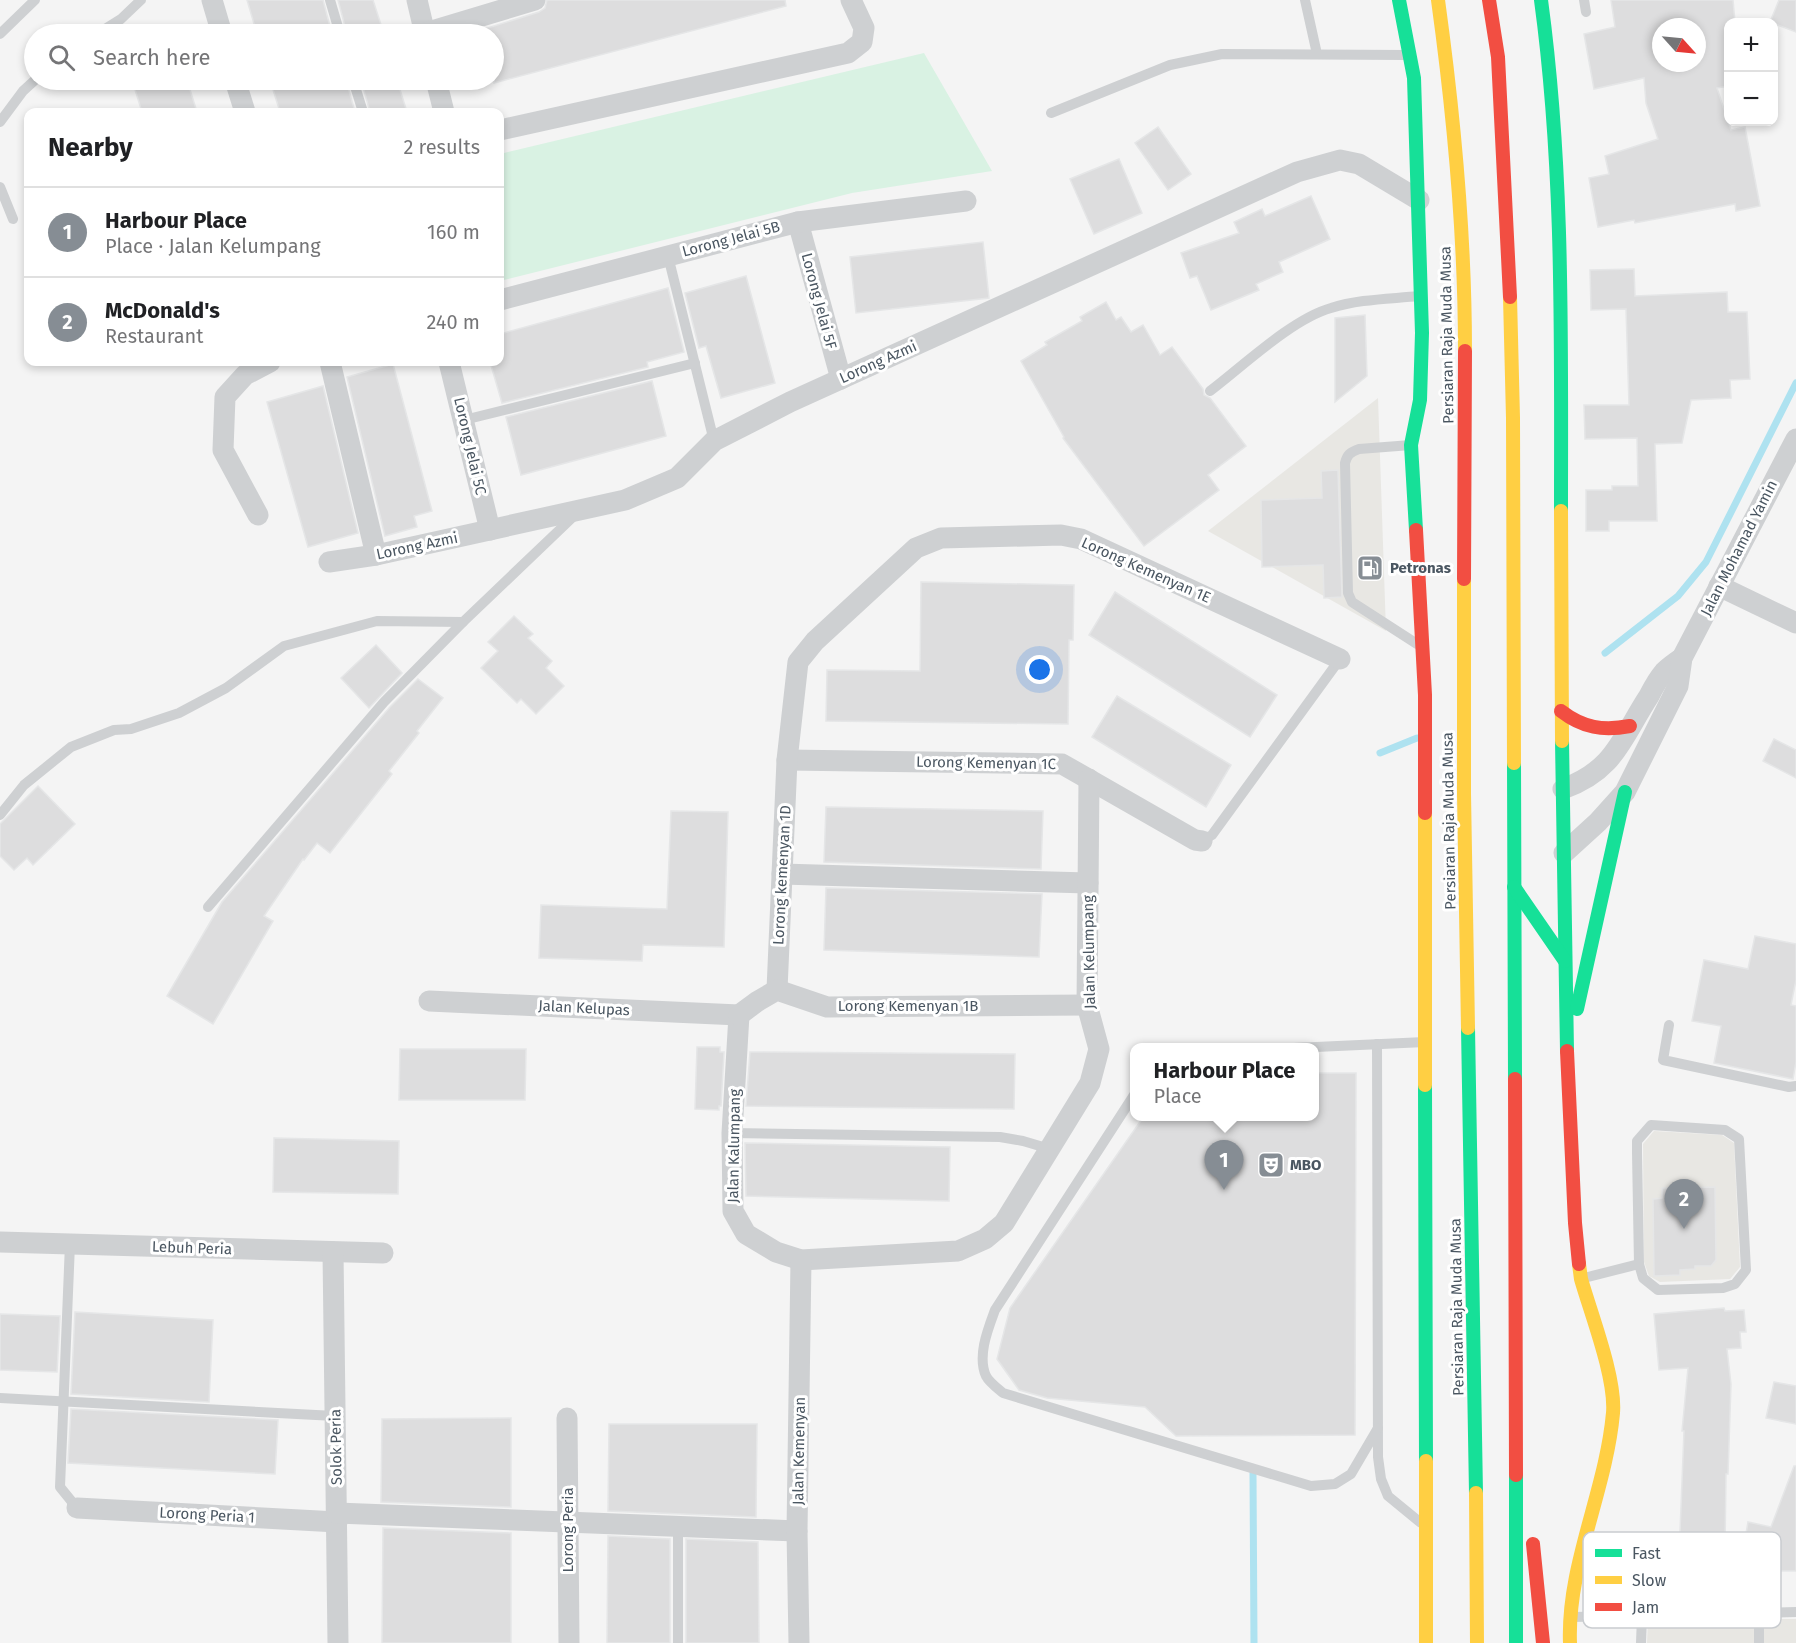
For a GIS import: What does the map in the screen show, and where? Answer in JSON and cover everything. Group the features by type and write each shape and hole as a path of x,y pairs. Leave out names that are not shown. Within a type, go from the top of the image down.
{"street":[{"path":"212,0 219,24"},
{"path":"417,0 423,24"},
{"path":"457,24 535,0"},
{"path":"504,129 848,53 862,42 864,28 851,0"},
{"path":"1399,0 1414,78 1419,200 1422,333 1420,400 1411,445 1431,792 1425,1042 1426,1643"},
{"name":"Persiaran Raja Muda Musa","path":"1438,0 1452,102 1465,285 1460,794 1474,1325 1477,1643"},
{"path":"1489,0 1498,57 1509,253 1513,418 1516,1643"},
{"path":"1541,0 1550,66 1561,278 1561,711 1567,1057 1575,1223 1581,1279 1608,1371 1613,1410 1604,1461 1587,1532"},
{"path":"238,90 244,108"},
{"path":"438,90 443,108"},
{"name":"Lorong Azmi","path":"329,562 376,555 625,500 677,478 714,441 789,402 1297,172 1340,160 1359,164 1419,200"},
{"name":"Lorong Jelai 5B","path":"504,299 798,222 966,201"},
{"name":"Lorong Jelai 5F","path":"798,222 841,379"},
{"path":"258,515 223,450 225,397 245,375 262,366"},
{"path":"331,366 376,555"},
{"name":"Lorong Jelai 5C","path":"450,366 489,530"},
{"name":"Jalan Mohamad Yamin","path":"1564,853 1598,822 1625,792 1678,686 1682,658 1796,439"},
{"name":"Lorong Kemenyan 1E","path":"787,760 798,662 815,641 916,548 941,538 1061,535 1081,539 1340,659"},
{"path":"1719,586 1796,623"},
{"name":"Jalan Mohamad Yamin","path":"1563,789 1585,779 1607,763 1617,751 1663,672 1682,658"},
{"path":"1561,711 1587,727 1609,730 1630,726"},
{"name":"Lorong Kemenyan 1C","path":"787,760 1062,764 1195,840 1202,841"},
{"name":"Lorong kemenyan 1D","path":"777,990 787,760"},
{"name":"Jalan Kelumpang","path":"958,1251 985,1239 1004,1223 1090,1083 1099,1049 1087,1005 1089,779"},
{"path":"1567,1057 1625,792"},
{"path":"782,874 1088,883"},
{"path":"1514,887 1565,961"},
{"path":"739,1015 777,990"},
{"name":"Lorong Kemenyan 1B","path":"777,990 827,1007 1087,1005"},
{"name":"Jalan Kelupas","path":"429,1001 739,1015"},
{"name":"Jalan Kalumpang","path":"739,1015 732,1133 733,1211 746,1234 776,1252 801,1260 958,1251"},
{"name":"Lebuh Peria","path":"0,1242 383,1253"},
{"name":"Solok Peria","path":"333,1252 338,1643"},
{"name":"Jalan Kemenyan","path":"799,1643 797,1531 801,1260"},
{"path":"1515,1374 1543,1643"},
{"name":"Lorong Peria","path":"567,1418 569,1643"},
{"name":"Lorong Peria 1","path":"76,1508 797,1531"},
{"path":"1570,1643 1569,1617 1583,1548"}],"lane":[{"path":"3,26 35,0"},
{"path":"113,24 141,0"},
{"path":"330,0 337,24"},
{"path":"1305,0 1317,54"},
{"path":"1584,0 1586,12"},
{"path":"1051,113 1170,65 1222,54 1409,55"},
{"path":"0,122 24,89"},
{"path":"356,90 362,108"},
{"path":"0,188 13,219"},
{"path":"668,256 714,441"},
{"path":"1210,391 1297,324 1314,315 1331,308 1359,302 1421,296"},
{"path":"464,420 695,363"},
{"path":"1411,445 1359,449 1347,456 1345,463 1348,593 1352,602 1422,648"},
{"path":"207,907 384,702 463,622 580,510"},
{"path":"0,815 24,785 71,747 114,730 131,729 179,713 226,688 284,646 377,621 463,622"},
{"path":"1202,841 1212,836 1340,659"},
{"path":"1670,1025 1663,1060 1789,1087 1796,1086"},
{"path":"1319,1046 1425,1042"},
{"path":"1377,1044 1378,1428 1381,1479 1388,1496 1425,1527"},
{"path":"1130,1101 995,1310 982,1358 986,1376 1003,1393 1311,1486 1335,1484 1351,1474 1378,1428"},
{"path":"1651,1125 1725,1130 1739,1139 1746,1270 1735,1284 1723,1288 1658,1290 1643,1278 1639,1264 1637,1141 1651,1125"},
{"path":"732,1133 1000,1137 1050,1149"},
{"path":"70,1244 60,1487 76,1508"},
{"path":"1581,1279 1639,1264"},
{"path":"0,1398 335,1416"},
{"path":"678,1526 678,1643"},
{"path":"1781,1612 1796,1612"},
{"path":"1569,1617 1583,1617"},
{"path":"1641,1643 1642,1628"}],"shaded area":[{"path":"1378,398 1386,631 1208,531"},
{"path":"1654,1131 1722,1135 1734,1143 1740,1267 1730,1279 1660,1282 1649,1276 1644,1262 1643,1144"},
{"path":"1781,1619 1796,1619 1796,1643 1647,1643 1648,1628 1781,1628"}],"green space":[{"path":"924,53 992,171 852,193 504,280 504,153"}],"building":[{"path":"247,0 323,0 329,24 254,24"},
{"path":"338,0 373,0 381,24 344,24"},
{"path":"547,0 785,0 786,6 504,80 504,24 500,24 545,8"},
{"path":"1611,0 1733,0 1735,18 1724,18 1724,87 1717,88 1724,109 1724,126 1730,126 1731,130 1745,127 1760,206 1736,211 1735,204 1635,223 1634,220 1598,227 1589,178 1609,174 1605,156 1658,139 1646,103 1644,78 1594,89 1584,34 1615,27"},
{"path":"1779,0 1796,0 1796,32 1778,25 1778,18 1772,18"},
{"path":"135,90 190,90 196,108 141,108"},
{"path":"273,90 349,90 354,108 279,108"},
{"path":"364,90 400,90 406,108 369,108"},
{"path":"1158,127 1191,174 1168,190 1135,143"},
{"path":"1119,159 1142,213 1094,234 1070,179"},
{"path":"1311,196 1330,239 1279,262 1283,272 1256,284 1259,290 1211,310 1197,276 1190,278 1181,253 1239,233 1234,222 1262,209 1265,216"},
{"path":"983,242 989,298 856,313 850,257"},
{"path":"1634,269 1635,296 1727,292 1728,312 1747,312 1750,379 1730,380 1731,398 1691,400 1682,443 1655,444 1657,521 1609,521 1609,531 1586,531 1586,490 1612,490 1612,486 1638,486 1637,438 1585,439 1584,405 1629,405 1626,309 1591,310 1590,270"},
{"path":"746,276 775,383 721,398 706,346 699,348 685,293"},
{"path":"668,288 684,352 647,362 648,367 502,403 491,366 504,366 504,333"},
{"path":"1106,302 1116,320 1121,317 1131,332 1143,325 1160,355 1172,347 1203,389 1204,395 1210,398 1246,446 1208,475 1219,490 1144,546 1063,438 1021,361 1047,345 1045,342 1082,321 1080,317"},
{"path":"1365,315 1367,376 1335,402 1335,318"},
{"path":"394,366 432,511 414,516 417,527 385,536 347,377"},
{"path":"652,381 666,436 521,475 506,417"},
{"path":"323,386 358,533 308,547 267,402"},
{"path":"1338,470 1342,597 1324,598 1323,565 1262,567 1261,500 1322,498 1321,471"},
{"path":"921,582 1074,585 1073,640 1069,640 1068,724 826,721 827,670 920,671"},
{"path":"1115,592 1277,695 1250,737 1089,635"},
{"path":"514,616 533,634 528,638 552,661 546,668 564,686 536,714 521,699 517,703 481,668 498,651 488,642"},
{"path":"376,645 402,673 369,708 341,678"},
{"path":"418,679 443,698 389,771 392,774 330,853 317,843 303,859 264,916 273,921 213,1024 167,996 222,902 390,707"},
{"path":"1117,696 1231,765 1206,807 1092,737"},
{"path":"1774,739 1796,750 1796,778 1763,761"},
{"path":"38,786 75,824 33,865 27,858 14,870 0,856 0,824"},
{"path":"826,807 1043,811 1041,869 824,862"},
{"path":"671,811 728,812 724,947 643,945 642,961 539,958 541,905 667,909"},
{"path":"826,888 1042,894 1039,957 824,950"},
{"path":"1755,936 1796,944 1796,980 1791,1005 1796,1006 1796,1062 1793,1079 1714,1063 1721,1026 1692,1021 1704,960 1748,969"},
{"path":"697,1047 720,1047 720,1052 724,1052 719,1110 695,1109"},
{"path":"400,1049 526,1049 525,1100 399,1100"},
{"path":"750,1052 1015,1054 1014,1109 746,1106"},
{"path":"1319,1073 1356,1073 1355,1435 1176,1436 1145,1407 1047,1398 1019,1390 997,1359 1010,1308 1141,1121 1319,1121"},
{"path":"274,1138 399,1141 398,1194 273,1192"},
{"path":"745,1143 950,1147 949,1201 746,1196"},
{"path":"1715,1187 1716,1260 1711,1266 1695,1266 1695,1269 1680,1270 1680,1275 1654,1276 1653,1199 1662,1198 1662,1188"},
{"path":"1724,1308 1725,1311 1744,1310 1746,1332 1740,1332 1741,1348 1727,1349 1731,1384 1725,1532 1680,1532 1684,1431 1682,1431 1688,1368 1659,1370 1654,1314"},
{"path":"75,1312 213,1320 209,1402 71,1394"},
{"path":"0,1314 60,1316 57,1372 0,1370"},
{"path":"1774,1382 1796,1386 1796,1424 1766,1418"},
{"path":"71,1409 278,1420 275,1474 68,1463"},
{"path":"511,1418 511,1507 381,1502 382,1419"},
{"path":"609,1424 757,1424 756,1517 608,1511"},
{"path":"1794,1466 1796,1466 1796,1571 1781,1571 1781,1532 1746,1532 1748,1522 1771,1527"},
{"path":"383,1528 511,1533 511,1643 382,1643"},
{"path":"608,1536 670,1539 670,1643 607,1643"},
{"path":"686,1539 758,1542 759,1643 686,1643"}],"waterway":[{"path":"1605,653 1678,596 1706,562 1796,383"},
{"path":"1380,753 1417,738"},
{"path":"1253,1473 1254,1643"}],"traffic: fast":[{"path":"1399,0 1414,78 1422,333 1420,400 1411,445 1416,530"},
{"path":"1541,0 1554,127 1560,255 1561,511"},
{"path":"1562,741 1567,1051"},
{"path":"1514,763 1515,1079"},
{"path":"1577,1009 1625,792"},
{"path":"1514,887 1565,961"},
{"path":"1468,1028 1476,1493"},
{"path":"1425,1085 1426,1461"},
{"path":"1516,1475 1516,1643"}],"traffic: slow":[{"path":"1438,0 1458,175 1465,351"},
{"path":"1510,297 1513,418 1514,763"},
{"path":"1561,511 1562,741"},
{"path":"1464,579 1464,794 1468,1028"},
{"path":"1425,813 1425,1085"},
{"path":"1579,1264 1581,1279 1607,1364 1613,1399 1609,1442 1587,1532"},
{"path":"1426,1461 1426,1643"},
{"path":"1476,1493 1477,1643"},
{"path":"1570,1643 1574,1585 1583,1546"}],"traffic: jam":[{"path":"1489,0 1498,57 1510,297"},
{"path":"1464,579 1465,351"},
{"path":"1416,530 1425,695 1425,813"},
{"path":"1561,711 1585,725 1594,727 1630,726"},
{"path":"1567,1051 1579,1264"},
{"path":"1515,1079 1516,1475"},
{"path":"1533,1544 1543,1643"}],"place":[{"name":"Petronas","path":"1370,568"},
{"name":"MBO","path":"1271,1165"},
{"name":"Harbour Place","path":"1224,1190"},
{"name":"McDonald's","path":"1684,1229"}]}
